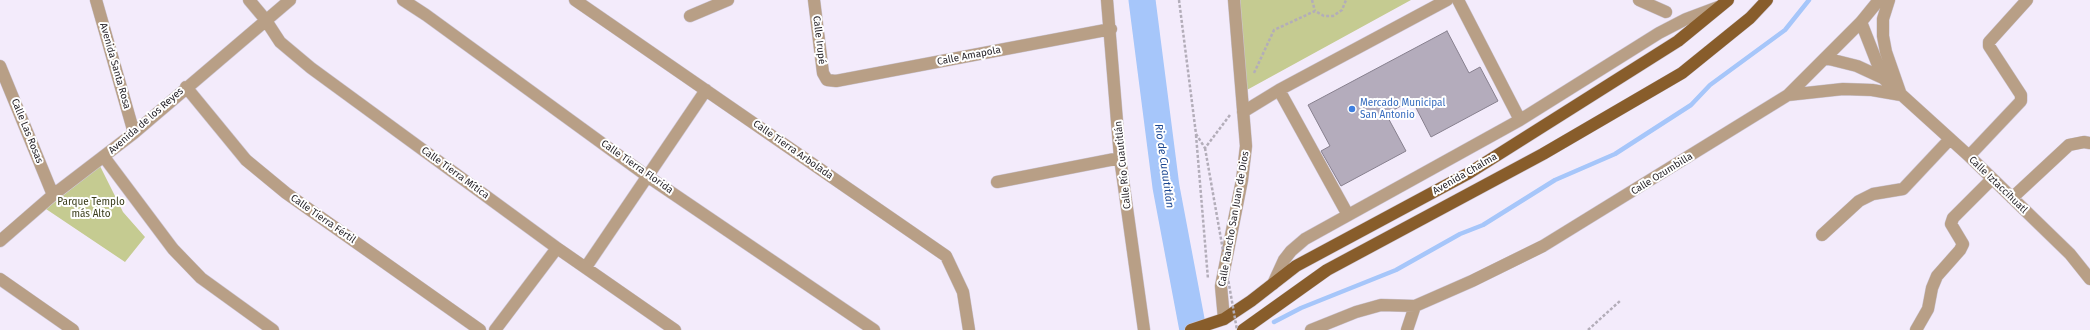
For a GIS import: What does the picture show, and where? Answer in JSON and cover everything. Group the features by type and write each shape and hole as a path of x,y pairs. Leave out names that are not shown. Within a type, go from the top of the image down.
{"main road":[{"name":"Avenida Chalma","path":"1243,330 1327,270 1543,154 1682,73 1750,18 1767,0"},
{"name":"Avenida Chalma","path":"1191,330 1224,318 1252,301 1296,266 1470,173 1678,41 1726,2"}],"street":[{"name":"Avenida Santa Rosa","path":"96,0 134,133"},
{"name":"Calle Tierra Mítica","path":"249,0 265,19 280,42 311,68 557,248 675,330"},
{"name":"Avenida de los Reyes","path":"0,241 54,195 104,158 265,19 290,0"},
{"name":"Calle Tierra Florida","path":"403,0 426,15 647,176 874,330"},
{"name":"Calle Tierra Arbolada","path":"574,0 946,256 963,292 969,330"},
{"path":"690,16 728,0"},
{"name":"Calle Irupé","path":"814,0 823,73 827,80"},
{"name":"Calle Río Cuautitlán","path":"1107,0 1111,30 1120,158 1144,330"},
{"name":"Calle Rancho San Juan de Dios","path":"1224,318 1221,286 1242,180 1246,146 1234,0"},
{"path":"1243,112 1279,90 1447,0"},
{"path":"1458,0 1520,120"},
{"path":"1639,0 1666,12"},
{"name":"Calle Ozumbilla","path":"1415,306 1472,281 1543,246 1788,95 1861,22 1879,0"},
{"name":"Calle Iztaccíhuatl","path":"1889,0 1883,19 1883,36 1886,52 1901,95"},
{"path":"1969,156 2021,101 2021,95 1989,46 1989,42 2027,0"},
{"path":"1273,284 1284,260 1290,251 1305,239 1520,120 1659,33 1686,19 1726,2"},
{"name":"Calle Iztaccíhuatl","path":"1861,22 1883,78"},
{"name":"Calle Amapola","path":"827,80 836,81 1111,30"},
{"name":"Calle Iztaccíhuatl","path":"1825,58 1857,66 1883,78 1969,156 2070,254 2090,279"},
{"name":"Calle Las Rosas","path":"0,66 54,195"},
{"name":"Calle Tierra Fértil","path":"186,87 246,160 286,193 480,330"},
{"path":"1788,95 1843,89 1872,90 1901,95"},
{"path":"586,267 706,90"},
{"path":"1279,90 1348,215"},
{"path":"1822,235 1859,201 1873,194 1904,189 1950,140"},
{"path":"2012,198 2069,146 2084,142 2090,143"},
{"path":"104,158 173,249 201,278 274,330"},
{"path":"997,182 1120,158"},
{"path":"1916,330 1928,309 1932,288 1937,276 1960,250 1963,244 1951,224 1953,218 1992,179"},
{"path":"495,330 557,248"},
{"path":"0,279 73,330"},
{"path":"1311,330 1356,312 1381,305 1415,306 1407,330"}],"path":[{"path":"1179,0 1196,134 1208,284"},
{"path":"1312,0 1316,11 1324,16 1333,16 1342,10 1346,0"},
{"path":"1252,78 1274,30 1316,11"},
{"path":"1205,148 1242,99"},
{"path":"1196,134 1205,148 1236,330"},
{"path":"1588,330 1621,300"}],"green space":[{"path":"1240,0 1411,0 1245,91"},
{"name":"Parque Templo más Alto","path":"100,166 123,212 145,237 125,262 46,209"}],"building":[{"name":"Mercado Municipal San Antonio","path":"1447,31 1469,73 1480,67 1498,101 1431,137 1412,100 1386,114 1406,151 1341,186 1321,151 1330,146 1308,105"}],"waterway":[{"name":"Rio de Cuautitlán","path":"1142,0 1166,187 1193,330"},
{"path":"1274,322 1301,308 1396,270 1460,234 1483,225 1555,180 1615,154 1691,105 1710,85 1785,30 1809,0"}],"place":[{"name":"Mercado Municipal San Antonio","path":"1352,109"}]}
